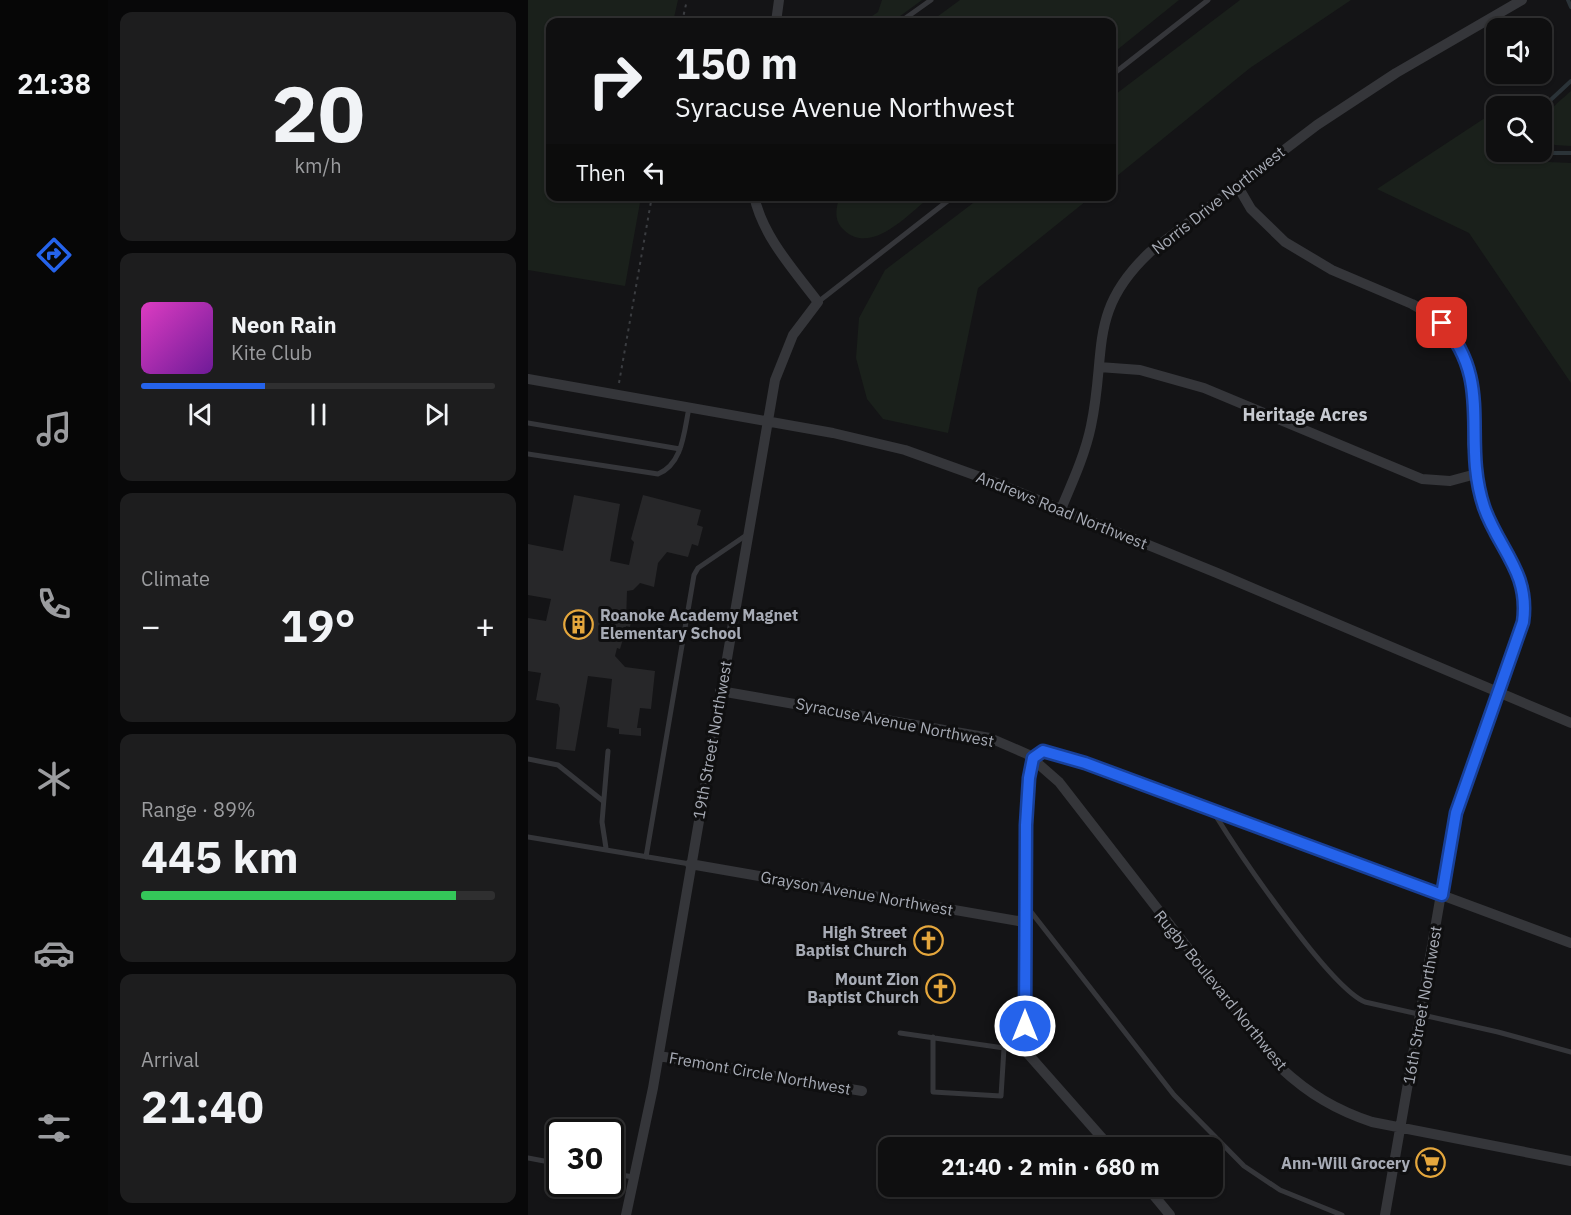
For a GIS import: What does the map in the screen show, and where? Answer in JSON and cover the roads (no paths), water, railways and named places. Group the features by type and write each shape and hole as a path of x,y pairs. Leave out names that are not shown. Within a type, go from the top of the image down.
{"street":[{"path":"777,18 779,0"},
{"name":"Norris Drive Northwest","path":"1061,509 1090,430 1104,321 1109,306 1129,272 1150,252 1336,112 1522,0"},
{"name":"16th Street Northwest","path":"1237,185 1251,209 1285,242 1332,270 1412,304 1432,315 1454,337 1467,362 1474,390 1472,444 1476,474 1487,515 1519,574 1524,588 1523,622 1456,813 1385,1215"},
{"path":"755,201 765,227 778,249 818,302"},
{"name":"19th Street Northwest","path":"626,1215 659,1056 690,864 775,380 782,357 799,326 818,302"},
{"path":"1099,367 1140,370 1204,388 1422,479 1450,481 1476,474"},
{"name":"Andrews Road Northwest","path":"528,379 767,422 905,450 1061,509 1571,723"},
{"name":"Syracuse Avenue Northwest","path":"720,691 990,738 1009,744 1033,758"},
{"path":"1101,1137 1027,1052 1024,922 1027,798 1033,758 1043,751 1211,809 1571,943"},
{"name":"Rugby Boulevard Northwest","path":"1033,758 1059,782 1281,1068 1317,1099 1344,1112 1400,1128 1571,1161"},
{"name":"Grayson Avenue Northwest","path":"690,864 1024,922"},
{"name":"Fremont Circle Northwest","path":"659,1056 862,1091"},
{"path":"1155,1197 1170,1215"}],"lane":[{"path":"906,18 931,0"},
{"path":"1116,72 1208,0"},
{"name":"19th Street Northwest","path":"818,302 948,201"},
{"path":"528,453 650,474 667,471 680,448 689,408"},
{"path":"528,423 680,448"},
{"path":"646,857 694,575 698,568 748,534"},
{"path":"606,848 602,822 608,751"},
{"path":"528,759 558,765 603,801"},
{"path":"1211,809 1322,963 1347,992 1365,1002 1571,1052"},
{"path":"528,837 606,848 690,864"},
{"path":"1025,905 1173,1095 1244,1166 1280,1190 1342,1215"},
{"path":"900,1033 1027,1052"},
{"path":"933,1037 933,1092 1001,1096 1004,1048"},
{"path":"528,1158 546,1161"},
{"path":"624,1175 633,1177"}],"waterway":[{"path":"1568,0 1571,7"},
{"path":"1552,99 1571,81"},
{"path":"1552,153 1571,153"}],"place":[{"name":"Roanoke Academy Magnet Elementary School","path":"579,624"},
{"name":"High Street Baptist Church","path":"928,941"},
{"name":"Mount Zion Baptist Church","path":"940,988"},
{"name":"Ann-Will Grocery","path":"1431,1163"}],"district":[{"name":"Heritage Acres","path":"1305,415"}]}
